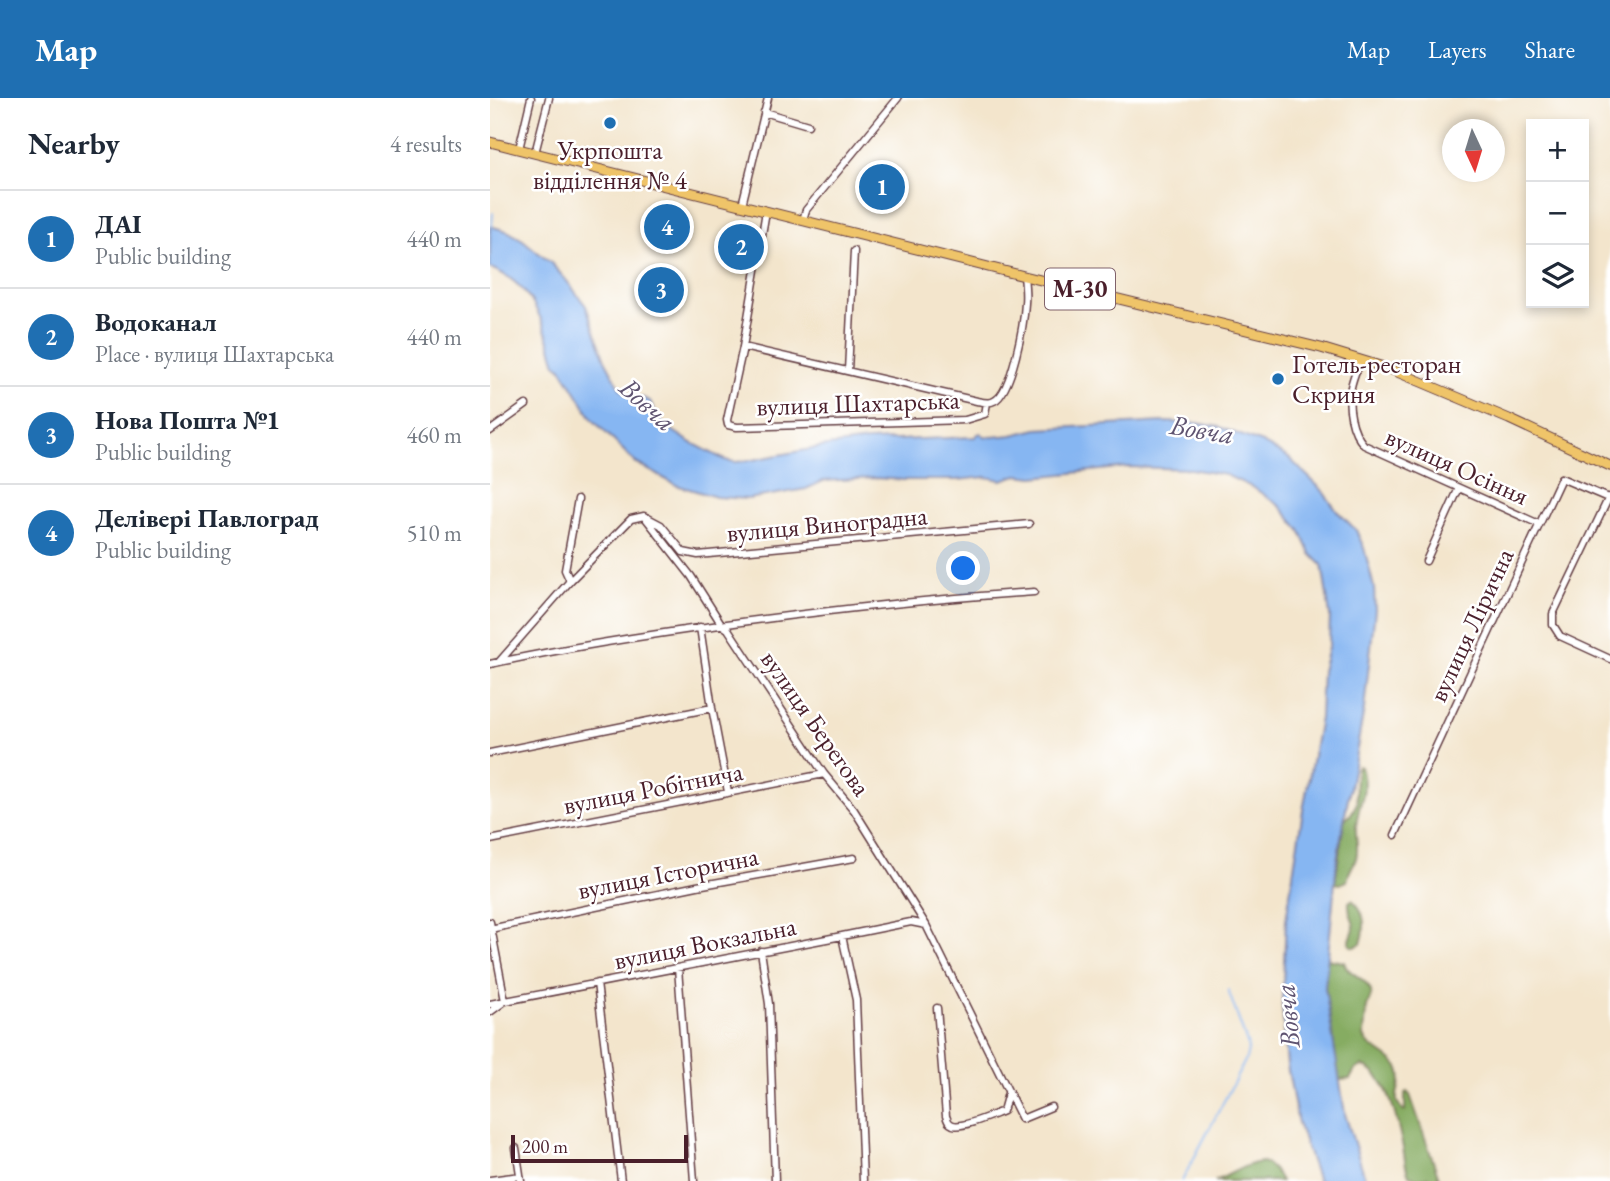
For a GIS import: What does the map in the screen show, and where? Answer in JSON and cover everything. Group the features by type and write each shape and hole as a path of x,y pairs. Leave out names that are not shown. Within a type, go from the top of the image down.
{"highway":[{"name":"М-30","path":"490,142 1360,360 1399,373 1475,405 1610,466"}],"street":[{"path":"519,149 531,98"},
{"path":"536,152 549,98"},
{"path":"742,205 768,98"},
{"path":"803,220 806,211 898,98"},
{"path":"764,112 808,125"},
{"path":"527,115 544,119"},
{"name":"вулиця Шахтарська","path":"766,211 728,425 965,420 985,414 991,402"},
{"path":"848,371 854,251"},
{"path":"743,347 991,402 1005,390 1014,365 1025,304 1024,276"},
{"name":"вулиця Осіння","path":"1360,360 1350,396 1353,427 1364,445 1539,524"},
{"path":"490,431 526,405"},
{"name":"вулиця Лірична","path":"1395,835 1561,478 1609,497"},
{"path":"1426,561 1458,488"},
{"path":"1609,497 1553,614 1553,625 1560,636 1610,659"},
{"path":"570,581 565,570 579,499"},
{"path":"499,662 570,581 631,519 644,516"},
{"name":"вулиця Виноградна","path":"644,516 661,525 683,552 698,555 1029,524"},
{"name":"вулиця Берегова","path":"644,516 691,576 722,625 728,629 824,774 854,810 926,925 1022,1119 1051,1107"},
{"path":"490,664 700,627 823,610 1034,592"},
{"path":"700,627 712,708 729,792"},
{"path":"490,753 712,708"},
{"name":"вулиця Робітнича","path":"490,840 824,774"},
{"name":"вулиця Історична","path":"490,926 854,858"},
{"name":"вулиця Вокзальна","path":"490,1004 911,922 926,925"},
{"path":"490,926 505,1001 490,1012"},
{"path":"842,936 856,1000 863,1181"},
{"path":"761,951 769,1004 775,1181"},
{"path":"678,968 694,1181"},
{"path":"597,983 621,1181"},
{"path":"937,1008 946,1116 949,1122 955,1126 970,1123 1003,1111 1008,1093"},
{"path":"490,1180 520,1178 516,1147"}],"green space":[{"path":"1358,766 1361,767 1364,785 1356,827 1357,853 1347,881 1340,884 1335,883 1344,820 1357,803"},
{"path":"1352,900 1360,909 1364,926 1361,944 1354,947 1350,945 1354,927 1349,906"},
{"path":"1327,959 1344,962 1370,989 1364,1036 1369,1044 1399,1069 1401,1078 1397,1102 1405,1111 1405,1093 1410,1095 1440,1181 1431,1181 1429,1177 1418,1179 1409,1175 1391,1101 1386,1089 1372,1071 1362,1066 1355,1070 1350,1079 1339,1080 1325,988"},
{"path":"1263,1162 1274,1170 1281,1181 1215,1181 1244,1167"}],"water":[{"name":"Вовча","path":"490,226 523,240 552,264 566,280 586,306 605,360 620,388 628,395 650,401 657,416 666,426 725,460 747,461 868,441 975,437 981,433 992,437 1037,429 1163,422 1197,423 1219,427 1262,443 1289,458 1322,490 1337,511 1356,530 1364,548 1374,588 1375,610 1364,709 1337,860 1325,988 1345,1114 1366,1181 1318,1181 1298,1123 1287,1065 1282,1003 1286,920 1320,718 1322,671 1329,644 1330,615 1322,565 1311,554 1300,530 1280,506 1254,488 1226,475 1191,469 1128,467 1034,477 1017,475 1002,480 986,477 957,480 875,478 823,481 806,489 748,499 716,497 676,485 636,463 593,420 556,364 547,334 527,295 505,275 490,268"}],"waterway":[{"path":"492,227 493,213"},
{"path":"1182,1181 1246,1059 1247,1043 1228,990"}],"place":[{"name":"Укрпошта відділення № 4","path":"610,123"},
{"name":"ДАІ","path":"882,187"},
{"name":"Делівері Павлоград","path":"667,227"},
{"name":"Водоканал","path":"741,247"},
{"name":"Нова Пошта №1","path":"661,290"},
{"name":"Готель-ресторан Скриня","path":"1278,379"}]}
